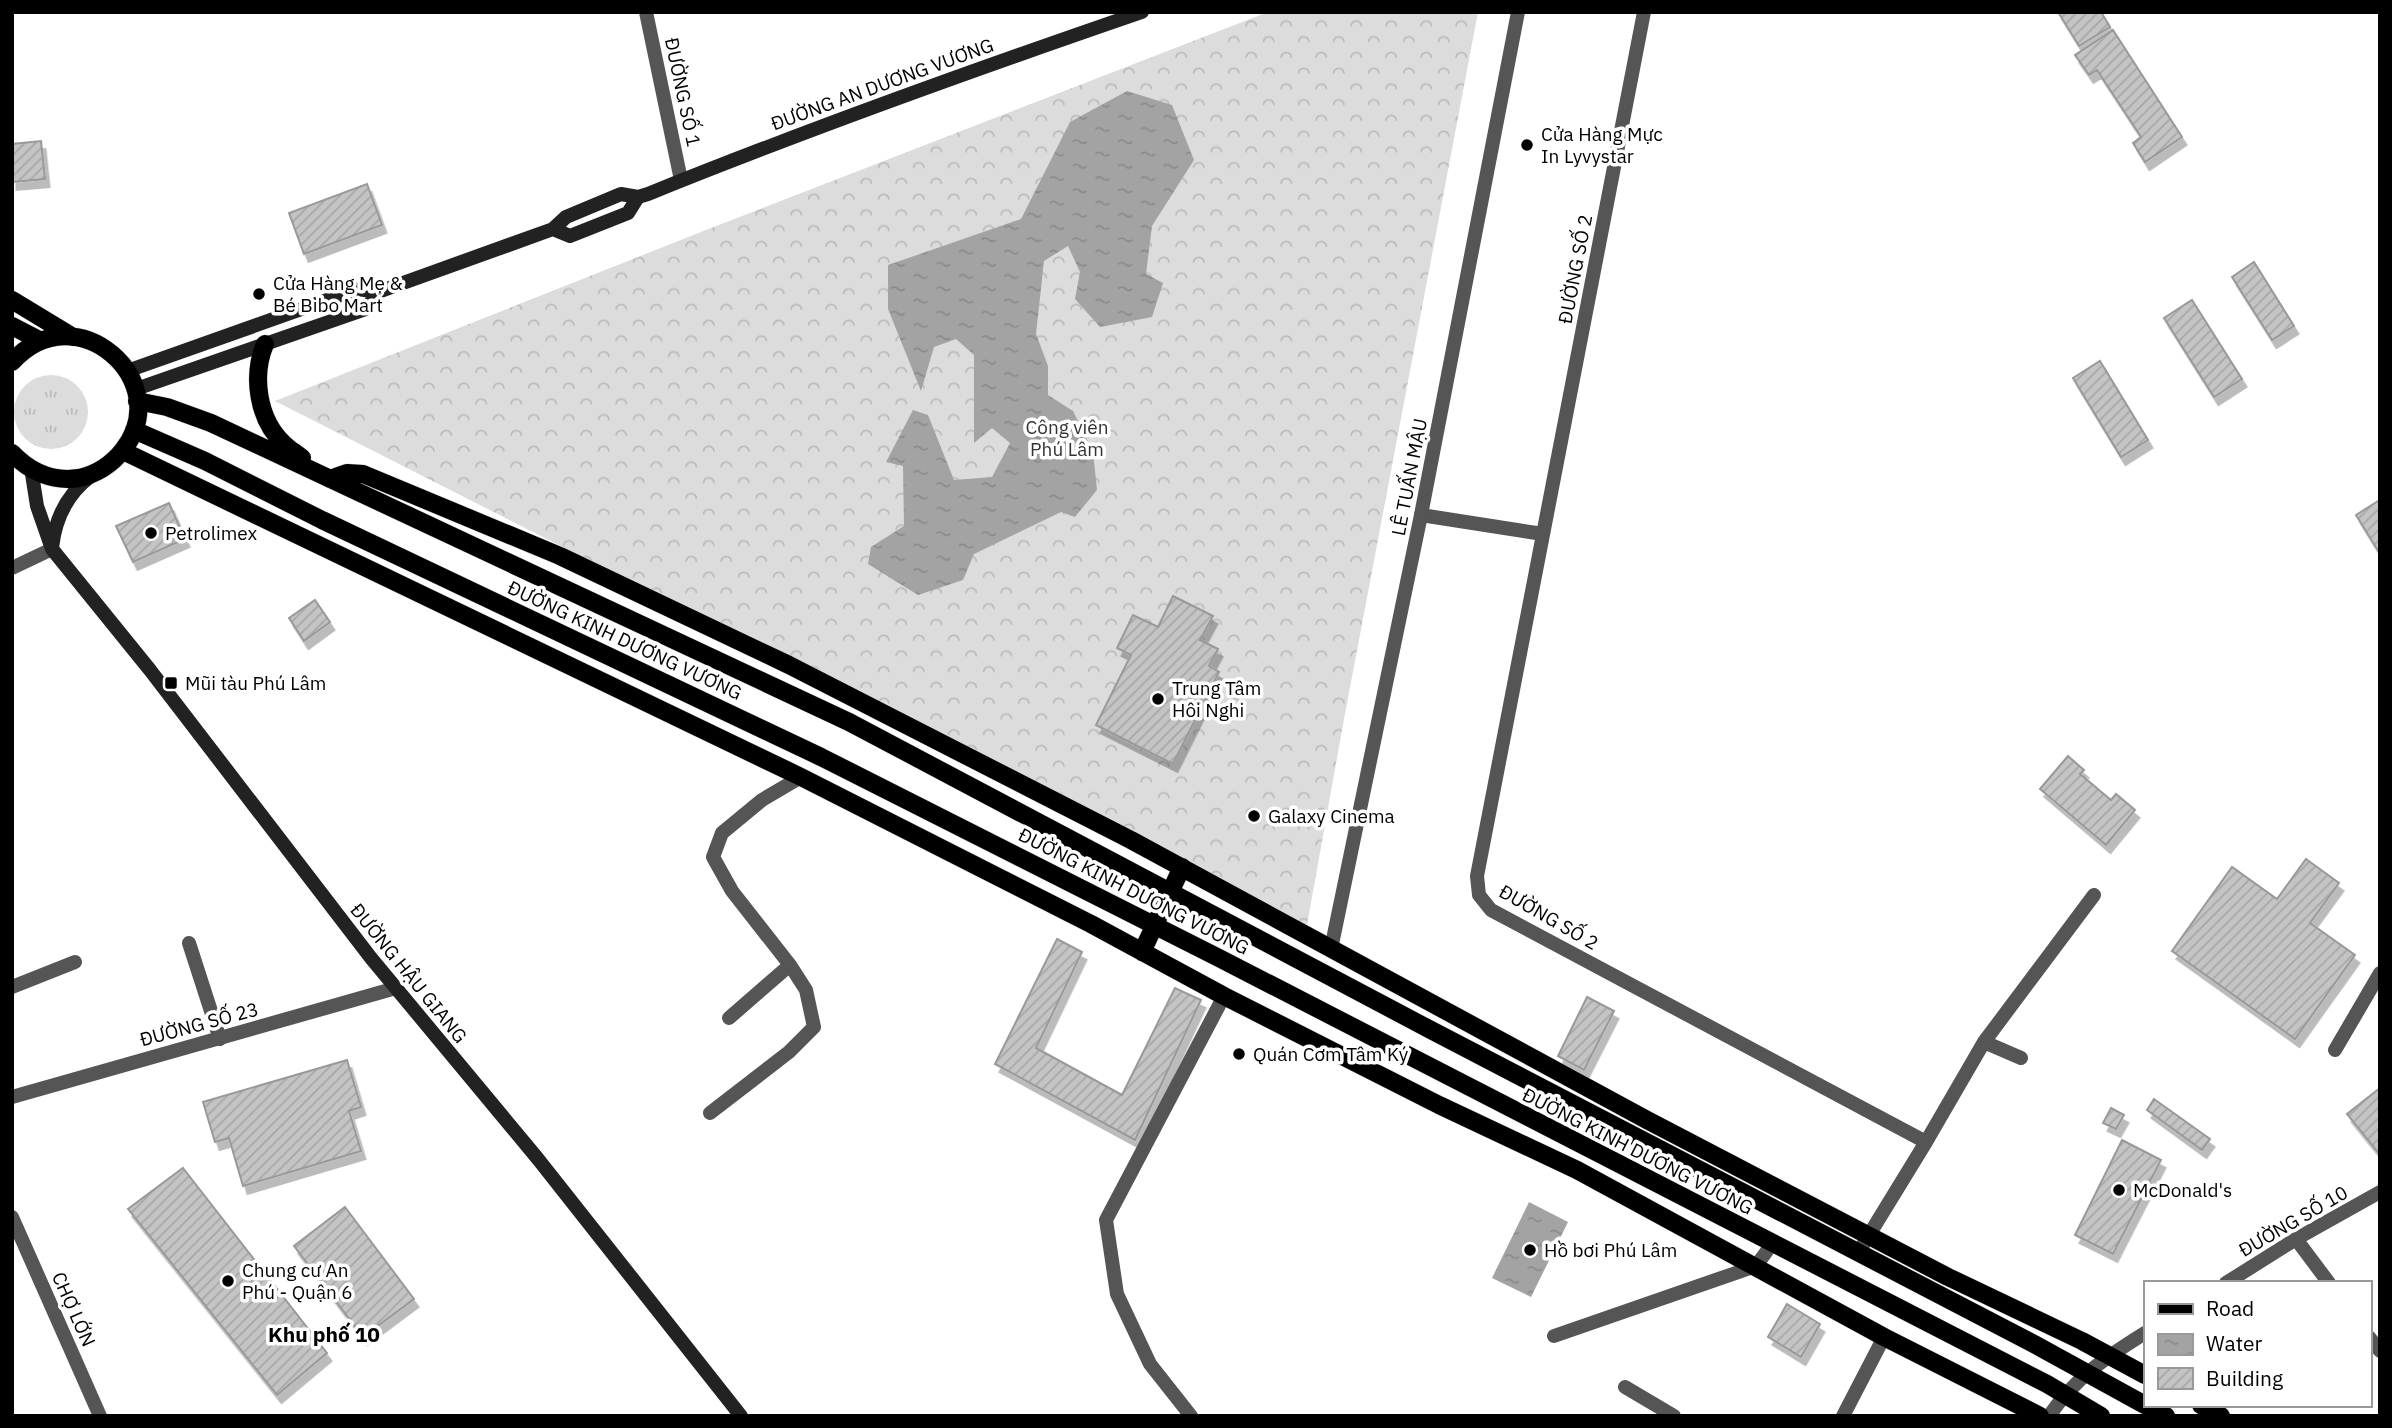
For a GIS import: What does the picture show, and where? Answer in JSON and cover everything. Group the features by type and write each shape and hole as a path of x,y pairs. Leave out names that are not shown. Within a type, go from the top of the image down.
{"main road":[{"name":"ĐƯỜNG AN DƯƠNG VƯƠNG","path":"127,371 358,289 378,292 553,229 566,217 621,194 638,197 944,81 1142,12"},
{"name":"ĐƯỜNG AN DƯƠNG VƯƠNG","path":"136,395 265,344 366,309 378,292"},
{"path":"12,300 73,337"},
{"path":"12,326 41,341"},
{"path":"12,362 41,341 88,338 118,359 127,371 136,395 137,415 134,430 123,451 84,482 64,506 54,534 52,549"},
{"path":"265,344 257,374 260,397 268,420 283,443 330,479"},
{"name":"ĐƯỜNG KINH DƯƠNG VƯƠNG","path":"136,395 191,415 849,722 2144,1404"},
{"name":"ĐƯỜNG KINH DƯƠNG VƯƠNG","path":"134,430 205,461 821,757 1104,898 2102,1416"},
{"path":"123,451 800,777 1439,1105 1577,1170 1884,1336 2039,1416"},
{"path":"12,453 42,474 63,479 96,472"},
{"name":"ĐƯỜNG HẬU GIANG","path":"31,468 37,506 52,549 150,670 396,989 538,1159 741,1416"},
{"name":"ĐƯỜNG KINH DƯƠNG VƯƠNG","path":"330,479 347,473 363,474 560,556 789,665 1182,867 1647,1120 2144,1375"},
{"path":"1142,952 1182,867"},
{"path":"1326,974 1331,949"},
{"name":"ĐƯỜNG KINH DƯƠNG VƯƠNG","path":"2149,1407 2166,1416"},
{"path":"2205,1407 2221,1416"}],"street":[{"name":"ĐƯỜNG SỐ 1","path":"646,12 681,180"},
{"name":"LÊ TUẤN MẬU","path":"1331,949 1421,515 1518,12"},
{"name":"ĐƯỜNG SỐ 2","path":"1644,12 1477,876 1479,895 1491,910 1926,1142"},
{"path":"1421,515 1543,534"},
{"path":"12,568 52,549"},
{"path":"710,1112 789,1052 814,1027 806,990 790,965 732,891 713,857 722,833 762,800 800,777"},
{"path":"1858,1253 1984,1042 2094,895"},
{"path":"189,943 220,1039"},
{"path":"12,987 75,962"},
{"path":"729,1018 790,965"},
{"path":"2334,1049 2380,973"},
{"name":"ĐƯỜNG SỐ 23","path":"12,1097 396,989"},
{"path":"1191,1416 1150,1364 1117,1294 1106,1220 1224,996"},
{"path":"1984,1042 2021,1058"},
{"name":"ĐƯỜNG SỐ 10","path":"2229,1281 2296,1239 2380,1192"},
{"name":"CHỢ LỚN","path":"12,1217 100,1416"},
{"path":"2296,1239 2328,1281"},
{"path":"1554,1336 1756,1266 1772,1244"},
{"path":"2049,1416 2064,1394 2085,1373 2144,1334"},
{"path":"1843,1416 1884,1336"},
{"path":"1625,1387 1674,1416"}],"green space":[{"name":"Công viên Phú Lâm","path":"1268,12 1478,12 1307,925 275,401 706,230"},
{"path":"51,375 65,378 77,386 85,398 88,412 85,426 77,438 65,446 51,449 37,446 25,438 17,426 14,412 17,398 25,386 37,378"}],"water":[{"path":"1127,91 1172,105 1194,160 1152,226 1146,274 1163,283 1152,317 1100,327 1075,299 1080,272 1068,246 1044,261 1036,334 1048,366 1048,395 1073,411 1093,452 1097,490 1075,517 1061,512 974,554 963,580 918,595 868,564 871,547 904,526 903,466 886,462 913,410 928,415 954,480 992,477 1010,443 992,428 974,443 974,355 956,339 934,347 921,391 888,309 888,265 1021,219 1070,122"},
{"name":"Hồ bơi Phú Lâm","path":"1529,1202 1568,1222 1531,1297 1492,1278"}],"building":[{"path":"2058,12 2101,12 2110,27 2079,46"},
{"path":"2113,30 2182,137 2145,162 2133,143 2141,137 2097,70 2089,75 2075,55"},
{"path":"41,141 45,179 12,182 12,144"},
{"path":"367,184 382,225 304,254 289,213"},
{"path":"2254,262 2294,326 2272,340 2232,277"},
{"path":"2192,300 2242,379 2214,397 2164,318"},
{"path":"2100,361 2148,440 2121,457 2073,378"},
{"path":"2378,501 2380,504 2380,554 2356,515"},
{"name":"Petrolimex","path":"169,503 185,539 133,562 116,526"},
{"name":"Trung Tâm Hôi Nghi","path":"1173,596 1213,616 1200,640 1218,649 1209,666 1219,672 1173,764 1096,725 1131,655 1117,648 1133,615 1158,627"},
{"path":"315,600 330,622 304,641 289,618"},
{"path":"2068,756 2084,770 2080,774 2111,800 2116,794 2135,810 2106,845 2040,789"},
{"path":"2306,859 2339,883 2310,923 2355,955 2295,1039 2172,951 2232,867 2277,899"},
{"path":"1057,939 1082,952 1036,1048 1122,1095 1175,988 1201,1000 1135,1140 995,1064"},
{"path":"1587,997 1614,1011 1584,1070 1558,1056"},
{"path":"347,1060 361,1107 349,1111 361,1151 243,1186 229,1138 215,1142 203,1102"},
{"path":"2380,1088 2380,1155 2347,1114"},
{"path":"2154,1099 2210,1139 2202,1150 2147,1110"},
{"path":"2111,1108 2124,1115 2116,1129 2103,1123"},
{"path":"2122,1140 2161,1160 2113,1254 2075,1235"},
{"name":"Chung cư An Phú - Quận 6","path":"183,1168 327,1353 277,1395 128,1209"},
{"path":"345,1207 414,1299 363,1337 294,1246"},
{"path":"1787,1304 1820,1324 1801,1357 1768,1337"}],"place":[{"name":"Cửa Hàng Mực In Lyvystar","path":"1527,145"},
{"name":"Cửa Hàng Mẹ & Bé Bibo Mart","path":"259,294"},
{"name":"Petrolimex","path":"151,533"},
{"name":"Mũi tàu Phú Lâm","path":"171,683"},
{"name":"Trung Tâm Hôi Nghi","path":"1158,699"},
{"name":"Galaxy Cinema","path":"1254,816"},
{"name":"Quán Cơm Tâm Ký","path":"1239,1054"},
{"name":"McDonald's","path":"2119,1190"},
{"name":"Hồ bơi Phú Lâm","path":"1530,1250"},
{"name":"Chung cư An Phú - Quận 6","path":"228,1281"}],"district":[{"name":"Khu phố 10","path":"324,1334"}]}
